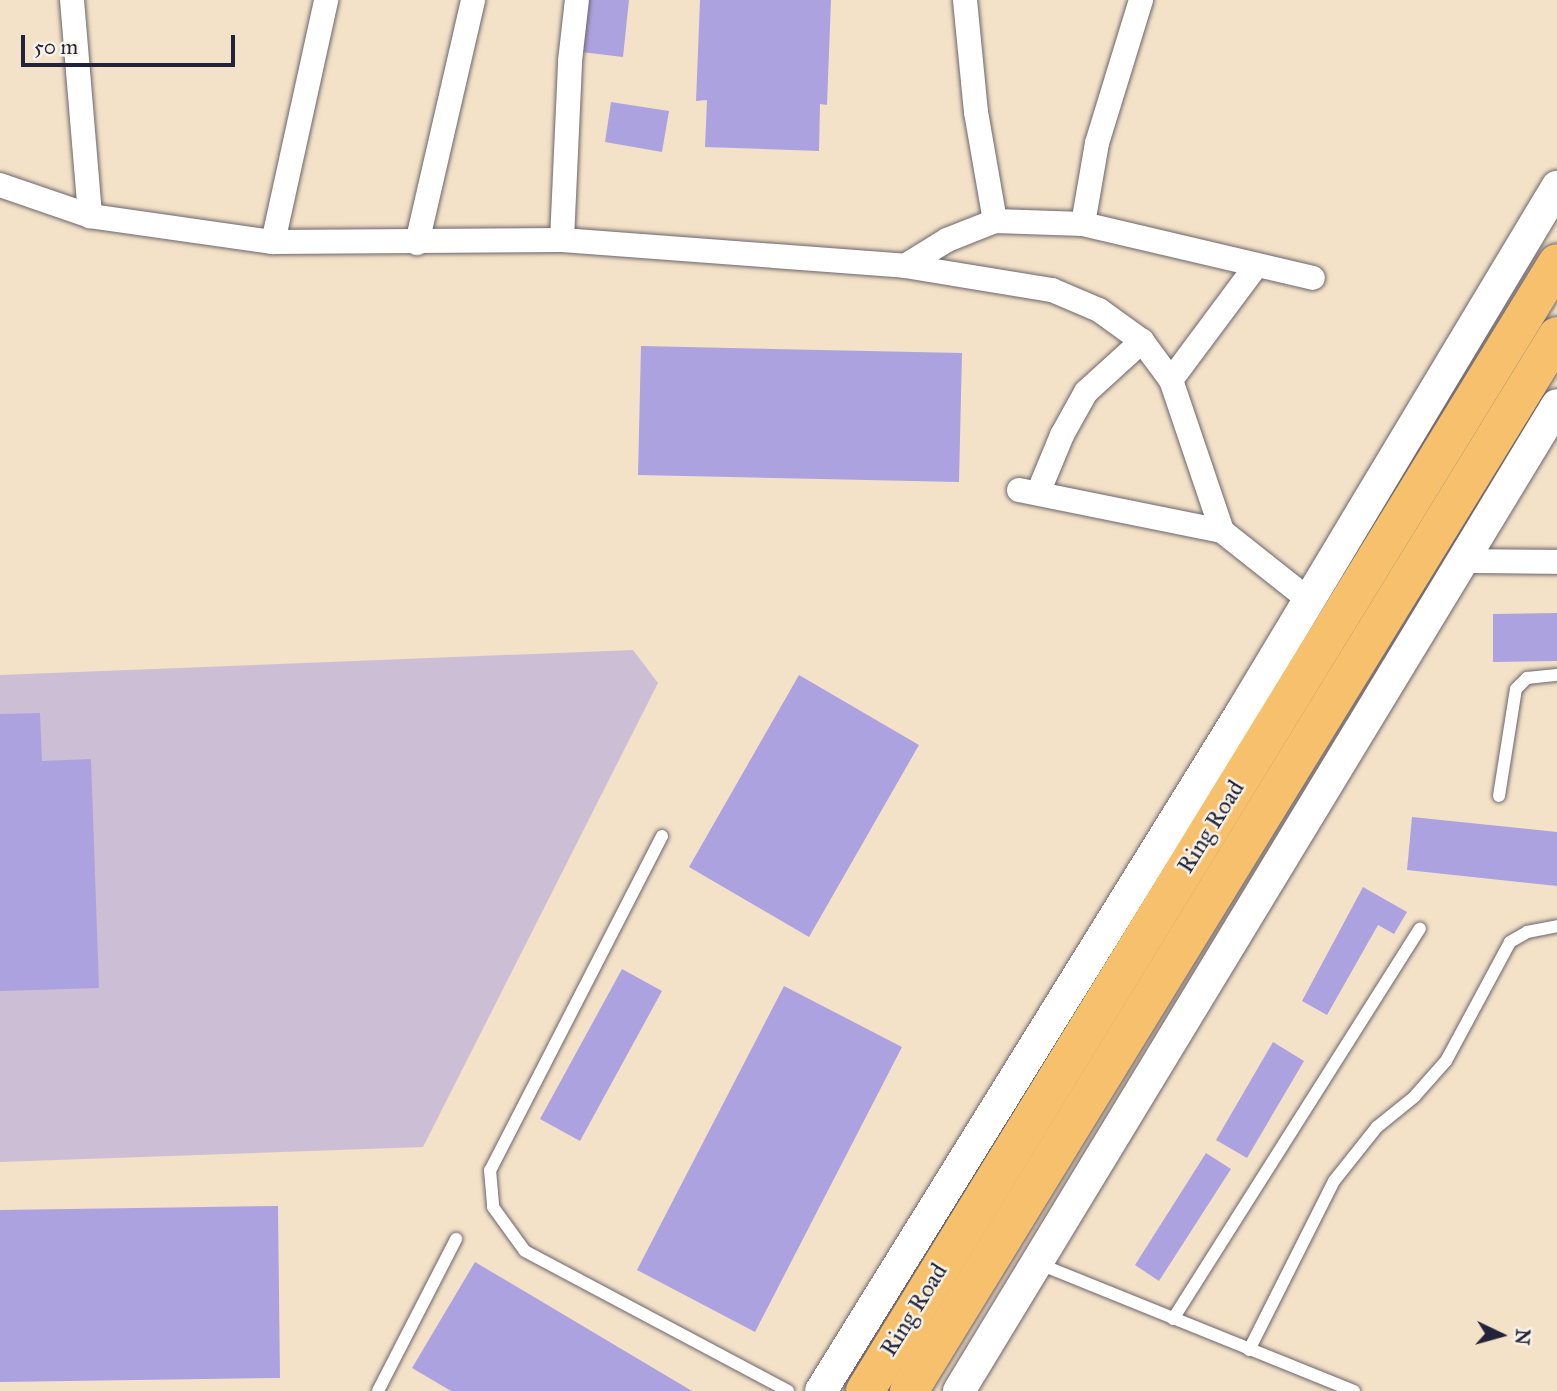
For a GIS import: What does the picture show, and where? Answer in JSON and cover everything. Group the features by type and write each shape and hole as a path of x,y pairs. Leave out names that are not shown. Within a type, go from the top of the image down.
{"highway":[{"name":"Ring Road","path":"864,1391 1557,263"},
{"name":"Ring Road","path":"909,1391 1557,336"}],"street":[{"path":"72,0 90,216"},
{"path":"273,242 326,0"},
{"path":"416,243 473,0"},
{"path":"562,240 570,61 577,0"},
{"path":"965,0 976,112 995,221"},
{"path":"1083,224 1097,143 1141,0"},
{"path":"0,185 90,216 273,242 562,240 827,263 905,266 1052,290 1099,310 1142,341 1171,380 1222,531"},
{"path":"821,1391 1309,600 1557,187"},
{"path":"905,266 947,240 995,221 1083,224 1313,278"},
{"path":"1171,380 1256,266"},
{"path":"1142,341 1086,392 1028,491 1222,531 1309,600"},
{"path":"959,1391 1557,405"},
{"path":"1464,561 1557,562"}],"lane":[{"path":"1499,796 1516,689 1527,678 1557,675"},
{"path":"662,836 490,1170 493,1207 525,1251 788,1391"},
{"path":"1249,1350 1334,1181 1377,1127 1414,1097 1446,1061 1510,942 1527,932 1557,926"},
{"path":"1173,1319 1420,929"},
{"path":"378,1391 456,1239"},
{"path":"1036,1263 1354,1391"}],"shaded area":[{"path":"633,650 658,683 423,1147 0,1162 0,675"}],"building":[{"path":"586,0 629,0 623,57 581,52"},
{"path":"700,0 831,0 827,105 820,104 819,151 705,147 707,100 696,101"},
{"path":"611,102 669,111 662,152 605,142"},
{"path":"641,346 962,353 959,482 638,475"},
{"path":"1557,613 1557,661 1493,662 1493,614"},
{"path":"799,675 919,745 809,937 689,867"},
{"path":"40,713 42,761 91,759 99,988 0,991 0,714"},
{"path":"1412,817 1557,832 1557,886 1407,870"},
{"path":"1363,887 1407,912 1394,934 1378,925 1327,1015 1302,1001"},
{"path":"622,969 662,991 580,1141 540,1119"},
{"path":"784,986 902,1047 755,1332 637,1270"},
{"path":"1273,1042 1304,1061 1247,1158 1216,1140"},
{"path":"1206,1153 1231,1169 1159,1281 1135,1265"},
{"path":"278,1206 280,1378 0,1382 0,1210"},
{"path":"475,1262 692,1391 451,1391 412,1368"}]}
